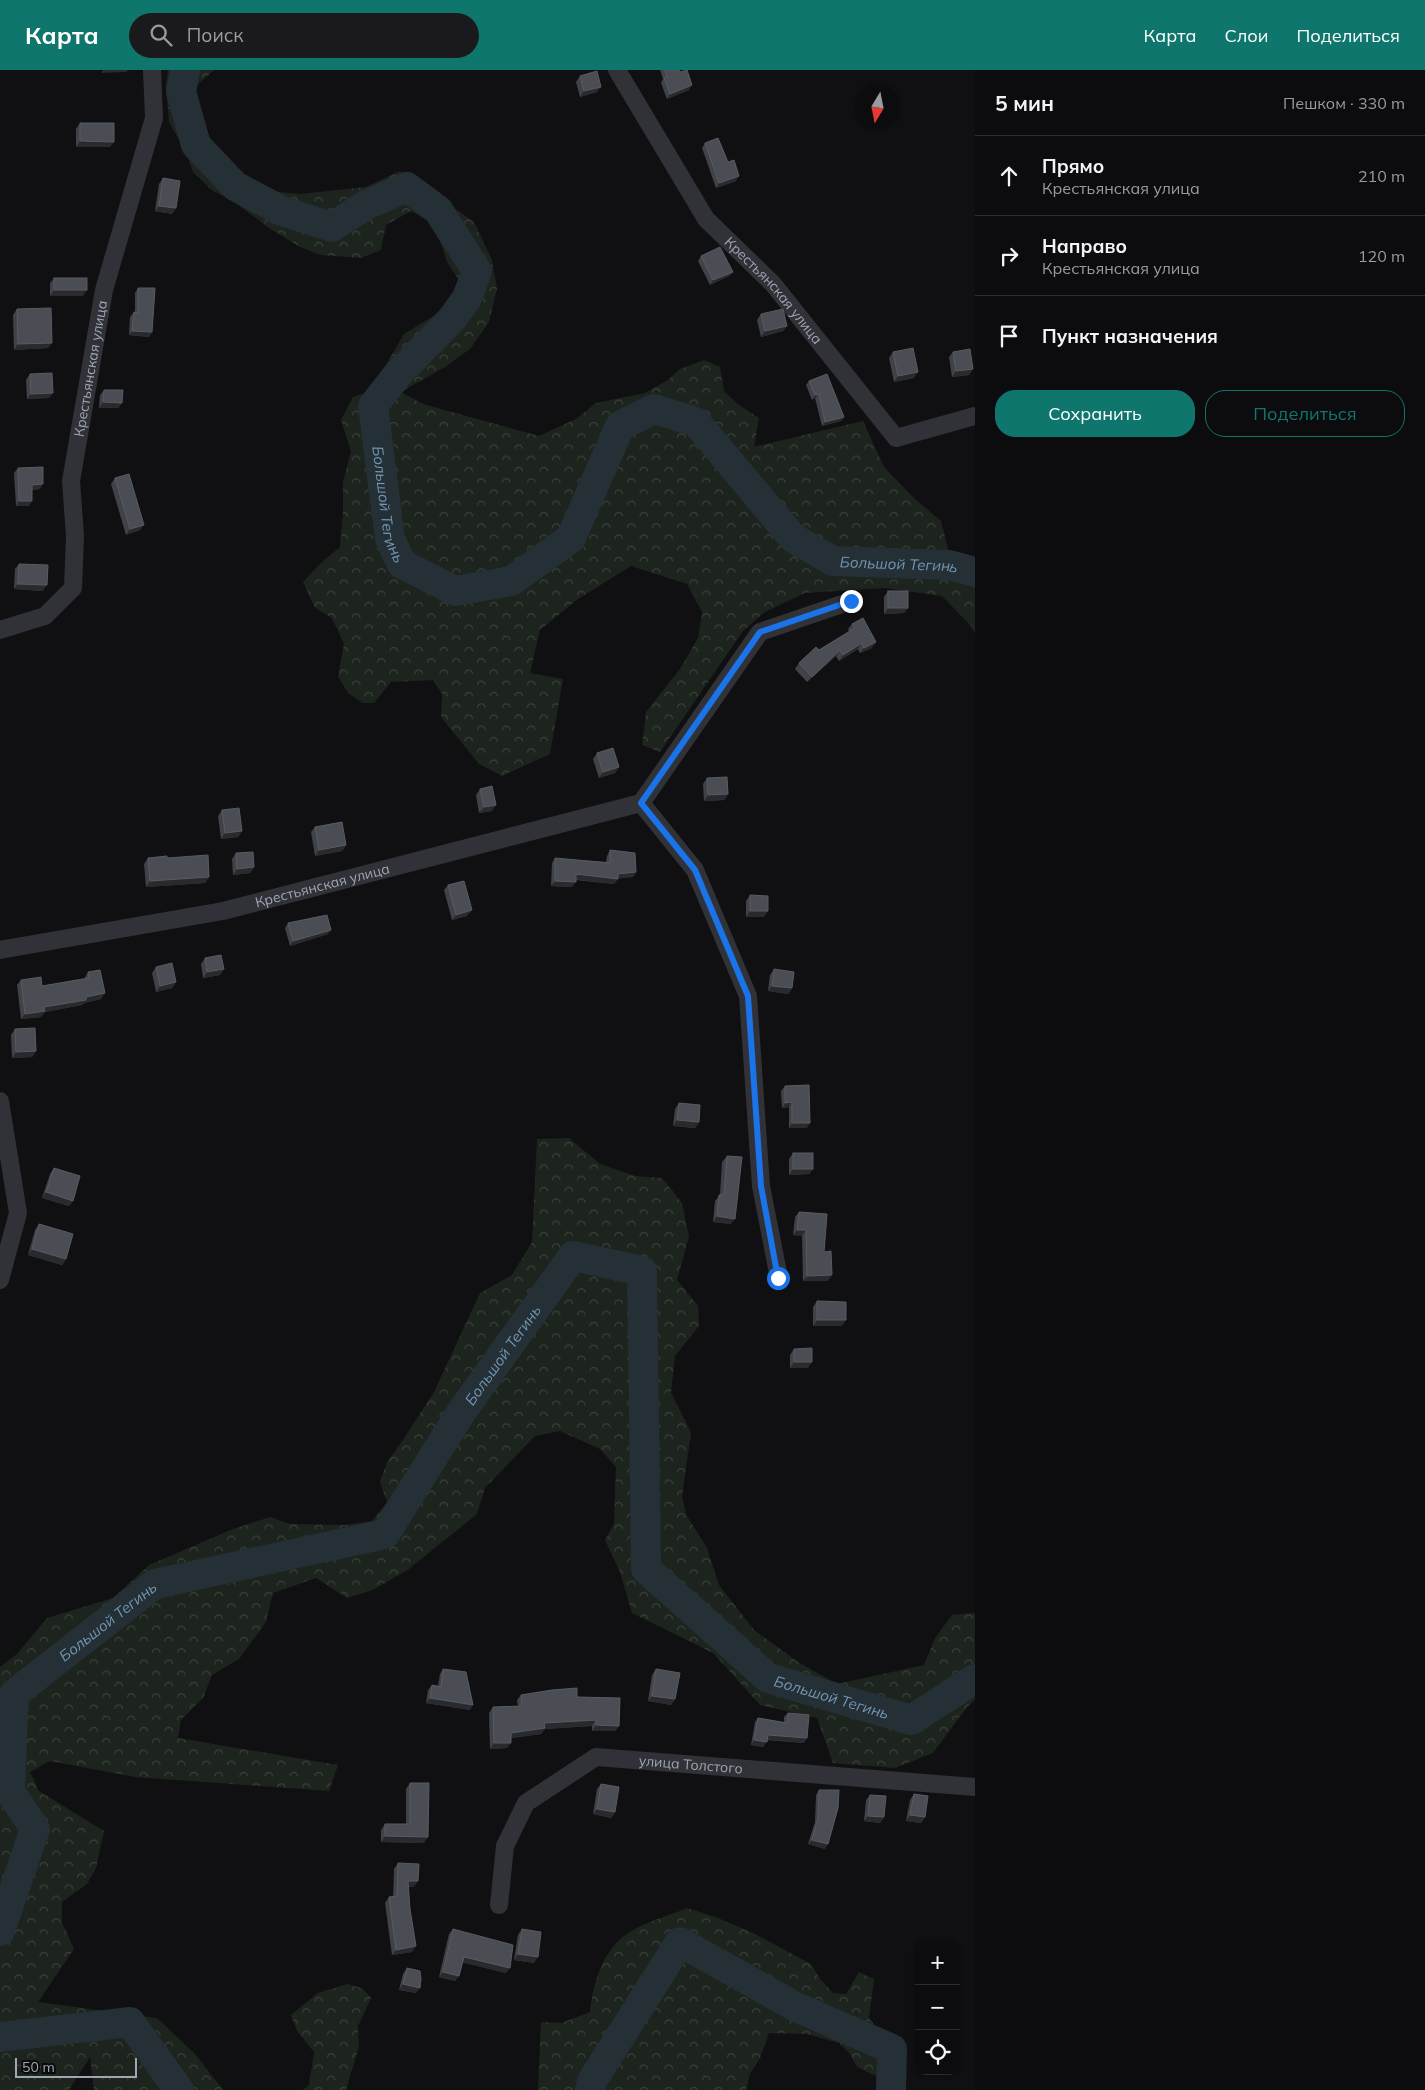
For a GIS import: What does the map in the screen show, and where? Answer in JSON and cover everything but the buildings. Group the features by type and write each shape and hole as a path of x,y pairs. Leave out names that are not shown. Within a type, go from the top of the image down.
{"street":[{"name":"Крестьянская улица","path":"0,630 45,616 73,588 75,536 71,480 104,290 154,118 152,70"},
{"name":"Крестьянская улица","path":"617,70 706,219 773,284 896,438 975,416"},
{"path":"778,1278 761,1186 748,996 695,870 641,803 760,632 851,601"},
{"name":"Крестьянская улица","path":"0,950 223,911 641,803"},
{"path":"0,1100 18,1213 0,1280"},
{"name":"улица Толстого","path":"498,1905 505,1846 526,1804 596,1757 975,1787"}],"green space":[{"path":"168,70 214,70 195,87 213,150 259,190 300,194 366,187 400,171 474,222 492,260 497,289 489,322 470,349 445,367 401,392 423,404 539,436 576,419 596,403 645,393 668,380 680,369 704,360 720,367 724,391 739,405 759,418 754,447 863,421 884,467 914,498 941,521 948,549 975,571 975,634 972,627 942,596 885,588 805,593 765,612 743,631 660,752 642,745 646,712 680,669 698,638 702,612 687,584 631,566 578,599 540,630 530,673 563,679 550,754 502,776 479,764 441,717 442,694 433,680 391,682 374,703 363,703 348,693 338,676 344,644 332,618 315,608 303,582 340,547 343,482 351,451 341,420 353,397 389,385 387,363 404,334 448,307 459,280 447,262 440,240 427,220 411,211 386,225 381,250 361,258 320,255 300,247 269,228 230,199 213,191 193,172 185,150 169,122 166,86"},
{"path":"569,1138 600,1164 635,1176 662,1178 682,1203 689,1237 677,1280 698,1306 699,1326 675,1356 671,1393 691,1432 682,1497 687,1516 707,1548 719,1585 754,1630 798,1662 837,1684 924,1665 935,1638 952,1615 975,1613 975,1700 967,1707 933,1753 895,1768 833,1763 817,1718 760,1705 713,1653 632,1613 620,1572 605,1540 614,1524 616,1467 600,1449 560,1431 535,1436 485,1488 477,1514 409,1569 373,1590 347,1598 316,1578 273,1593 266,1622 239,1659 212,1675 203,1698 181,1720 178,1738 338,1765 329,1791 135,1777 50,1761 30,1772 39,1791 104,1831 96,1868 87,1884 62,1902 62,1922 74,1949 38,2002 157,2018 195,2054 223,2090 94,2090 90,2057 69,2090 0,2090 0,1667 17,1654 47,1618 113,1598 149,1565 233,1529 270,1517 290,1524 345,1525 372,1521 387,1502 380,1482 387,1462 434,1392 480,1293 512,1275 532,1242 537,1139"},
{"path":"687,1908 718,1918 753,1933 811,1964 820,1979 833,1993 846,1994 859,1972 874,1979 869,2018 888,2042 903,2052 904,2067 876,2076 857,2067 850,2054 839,2043 807,2034 769,2033 760,2058 750,2074 746,2090 538,2090 541,2022 561,2023 590,2012 597,1978 606,1957 613,1947 636,1928"},
{"path":"347,1984 362,1988 371,1998 358,2026 359,2046 346,2090 303,2090 309,2085 314,2052 297,2031 291,2015 318,1993"}],"waterway":[{"name":"Большой Тегинь","path":"185,70 181,92 196,145 235,186 282,211 332,227 366,205 407,187 438,210 477,271 467,298 452,319 398,374 373,406 390,539 402,564 455,591 511,581 571,538 620,426 654,409 696,422 793,538 833,561 949,565 975,572"},
{"name":"Большой Тегинь","path":"0,1931 35,1829 10,1791 14,1694 155,1584 385,1534 462,1411 573,1256 642,1271 646,1569 768,1678 911,1720 975,1679"},
{"name":"Большой Тегинь","path":"590,2090 592,2081 680,1942 796,2007 892,2049 891,2090"},
{"name":"Большой Тегинь","path":"0,2037 130,2022 179,2090"}],"route":[{"path":"778,1278 761,1186 748,996 695,870 641,803 760,632 851,601"}]}
